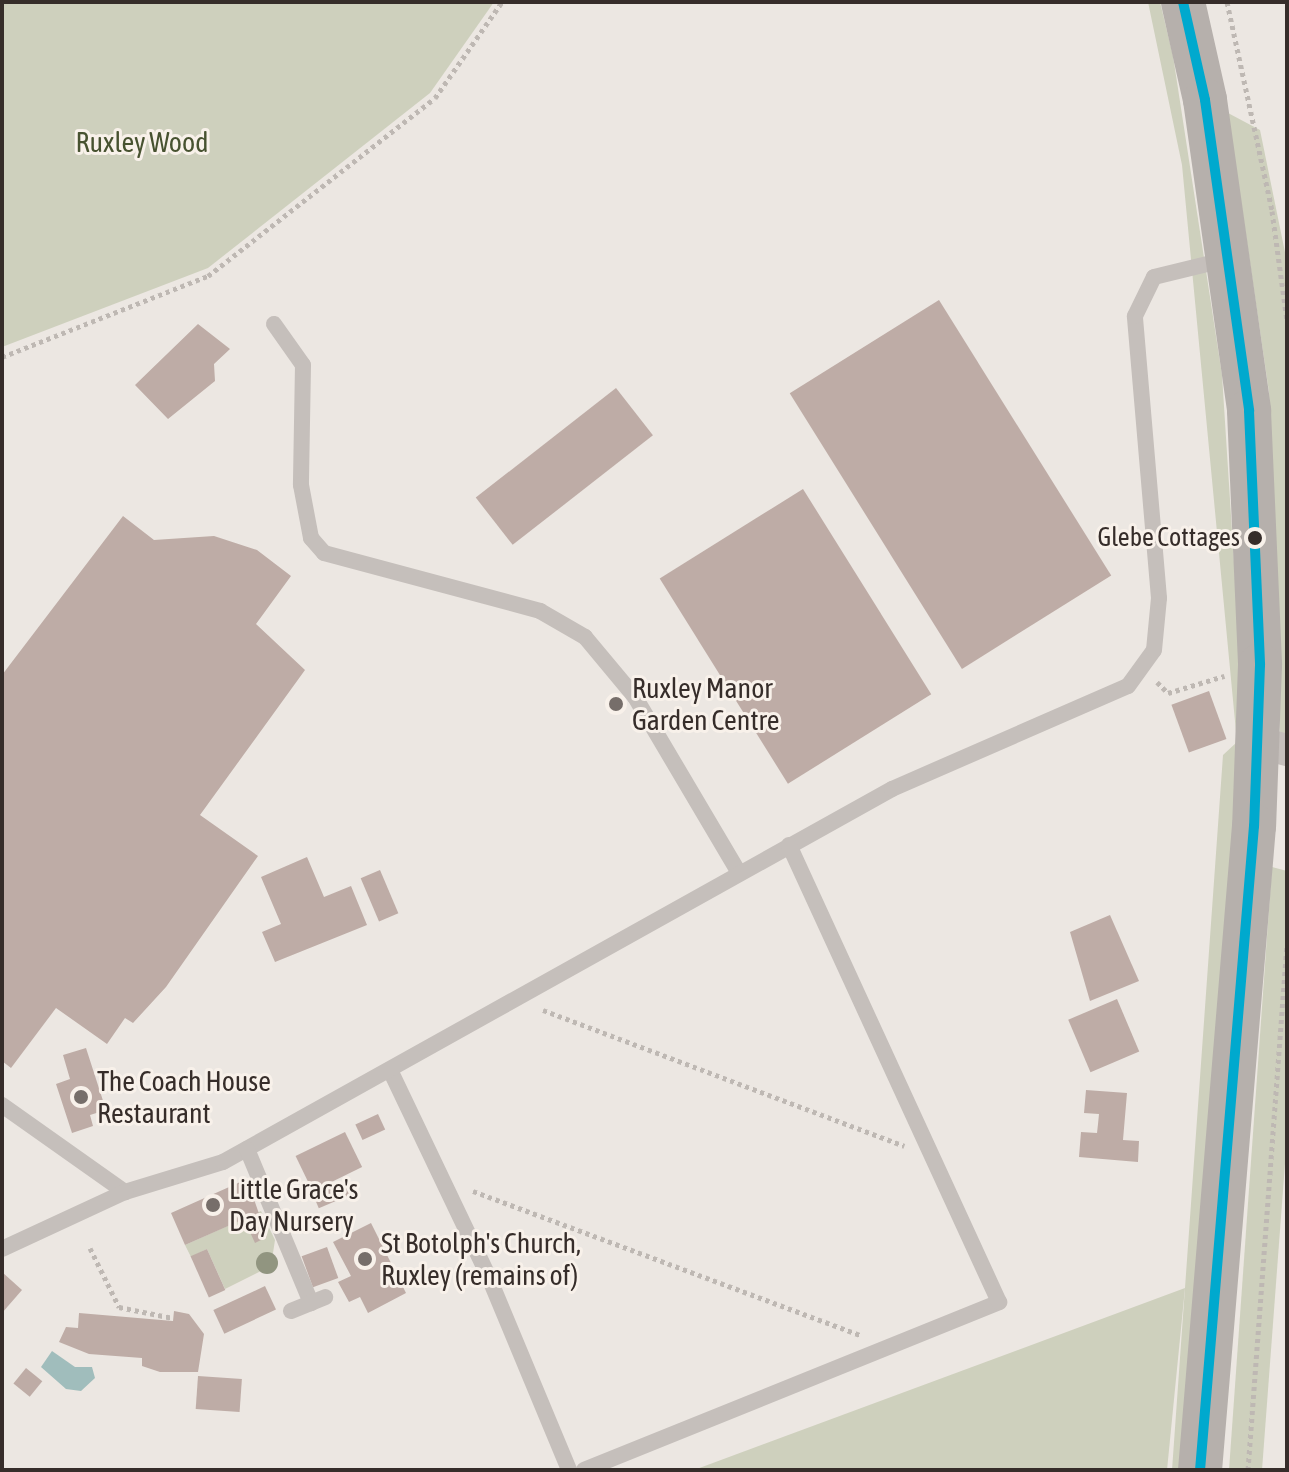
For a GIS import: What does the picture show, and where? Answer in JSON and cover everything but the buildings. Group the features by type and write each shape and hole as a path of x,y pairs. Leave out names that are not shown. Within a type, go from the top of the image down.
{"main road":[{"path":"1183,2 1229,259 1249,411 1260,665 1272,746 1200,1470"}],"lane":[{"path":"2,1249 125,1192 247,1149 391,1072 789,845 947,762 1128,686 1144,671 1159,598 1135,316 1154,277 1229,259"},
{"path":"274,324 303,365 301,485 311,538 324,553 540,611 585,637 635,697 739,873"},
{"path":"584,1470 999,1302 789,845"},
{"path":"391,1072 446,1181 569,1470"},
{"path":"2,1105 125,1192"},
{"path":"247,1149 318,1300 291,1311"}],"path":[{"path":"2,357 208,276 435,98 502,2"},
{"path":"1227,2 1272,211 1287,320"},
{"path":"1144,671 1168,693 1260,665"},
{"path":"1248,1470 1287,944"},
{"path":"525,996 531,1005 935,1158"},
{"path":"446,1181 867,1337"},
{"path":"90,1248 119,1307 173,1318"}],"green space":[{"name":"Ruxley Wood","path":"2,2 494,2 430,93 208,268 2,347"},
{"path":"1148,2 1160,2 1173,56 1222,375 1240,656 1239,734 1223,964 1180,1470 1172,1470 1223,755 1237,742 1182,165"},
{"path":"1228,113 1260,130 1287,262 1287,739 1280,737 1269,392"},
{"path":"1272,867 1287,871 1287,1137 1262,1470 1229,1470"},
{"path":"261,1211 275,1240 271,1266 225,1289 207,1249 191,1257 185,1245"},
{"path":"1185,1288 1167,1470 694,1470"}],"water":[{"path":"52,1351 75,1367 92,1367 95,1378 81,1391 66,1389 41,1367"}],"transit line":[{"path":"1183,2 1205,100 1249,411 1260,665 1254,826 1200,1470"}],"place":[{"name":"Glebe Cottages","path":"1255,538"},
{"name":"Ruxley Manor Garden Centre","path":"616,704"},
{"name":"The Coach House Restaurant","path":"81,1097"},
{"name":"Little Grace's Day Nursery","path":"213,1205"},
{"name":"St Botolph's Church, Ruxley (remains of)","path":"365,1259"}]}
